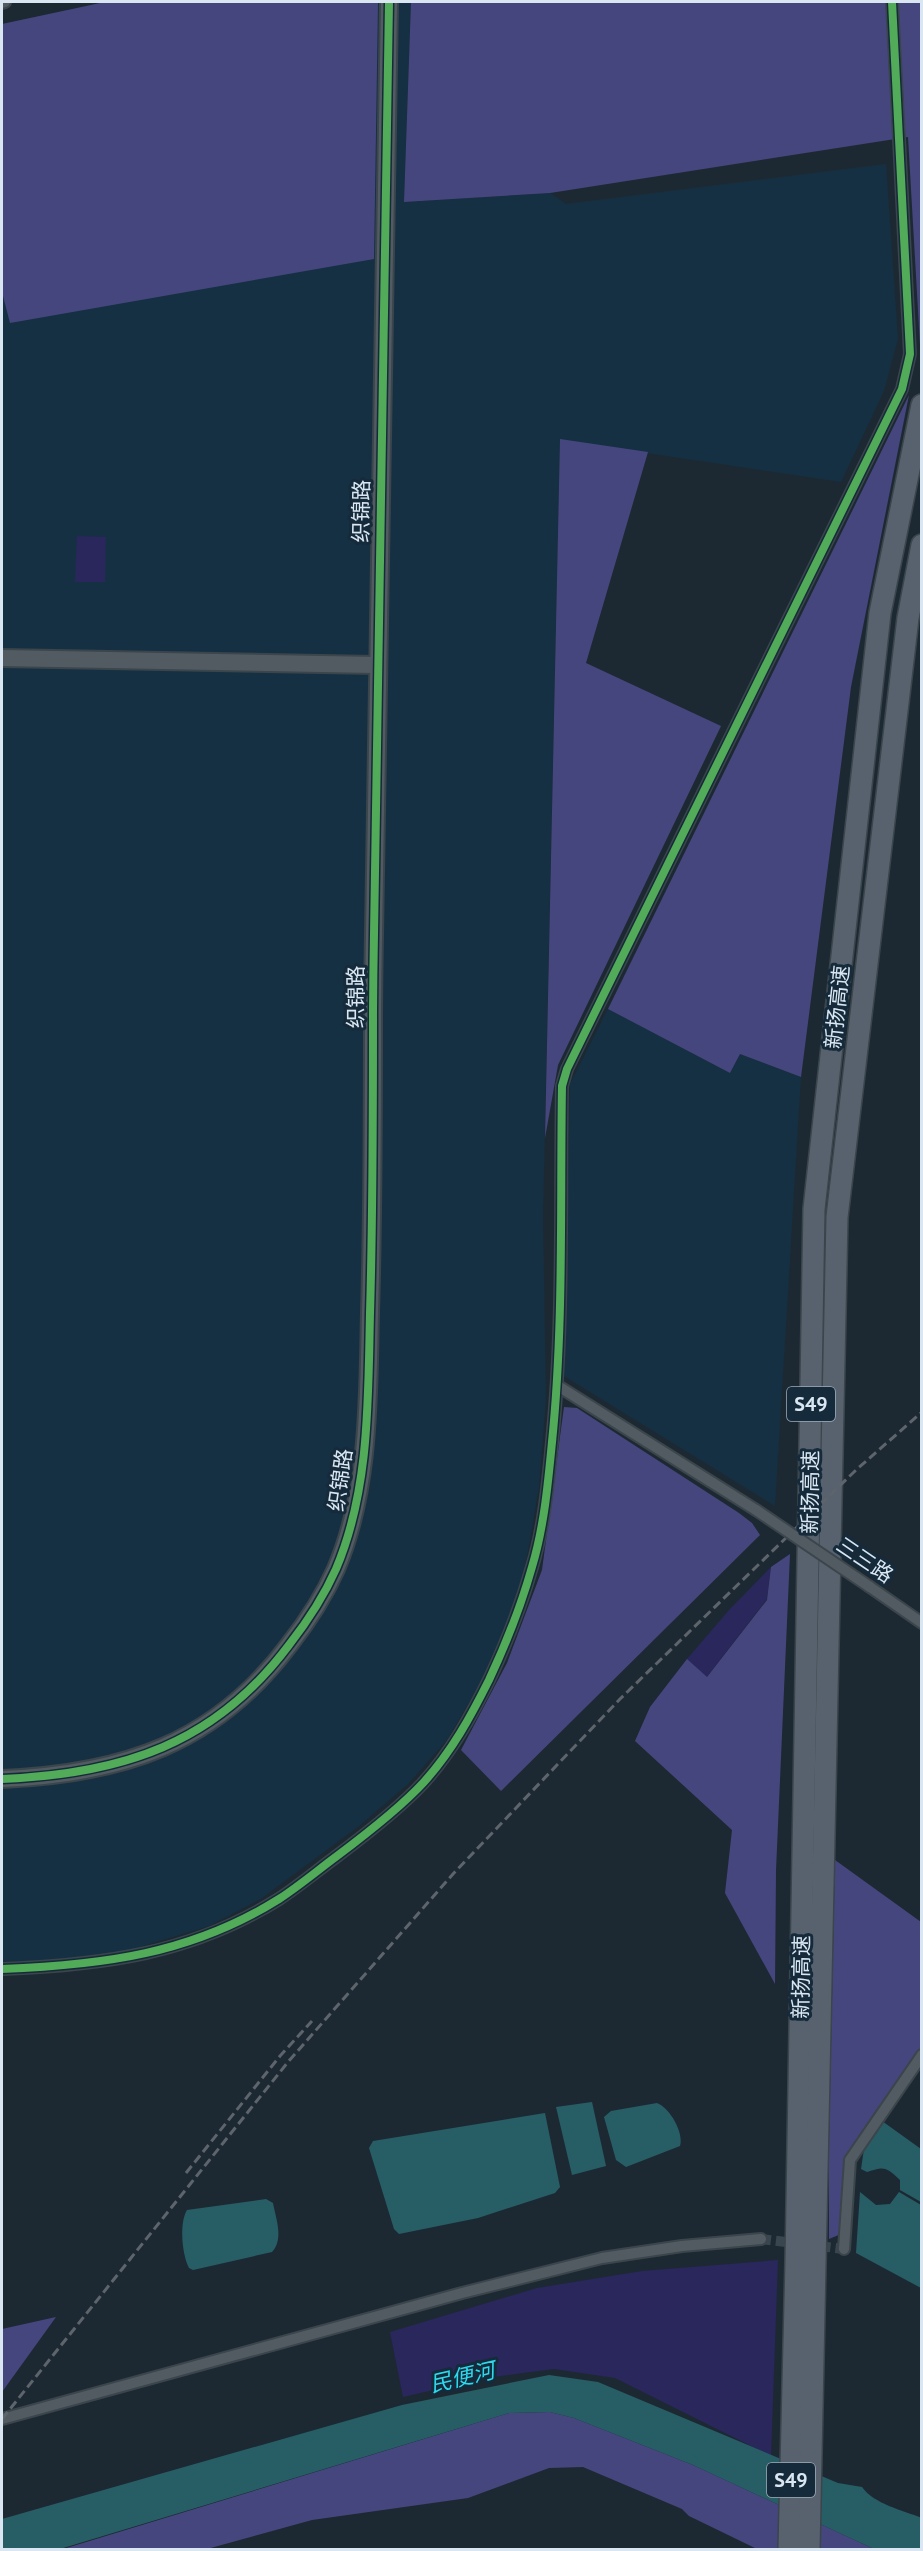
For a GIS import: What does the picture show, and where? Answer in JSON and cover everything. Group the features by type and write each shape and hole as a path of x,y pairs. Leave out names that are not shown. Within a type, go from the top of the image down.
{"highway":[{"name":"新扬高速","path":"789,2550 814,1209 880,613 921,405"},
{"name":"新扬高速","path":"809,2550 837,1217 908,618 921,545"}],"street":[{"name":"织锦路","path":"2,1779 87,1771 144,1756 186,1738 232,1707 270,1670 308,1620 336,1569 357,1503 368,1397 372,1246 376,665 389,2"},
{"path":"2,1969 63,1967 128,1958 176,1947 234,1923 279,1898 345,1850 423,1783 469,1720 506,1645 533,1566 547,1494 558,1386 562,1086 567,1069 902,389 910,354 892,2"},
{"path":"2,658 376,665"},
{"name":"三三路","path":"558,1386 756,1510 921,1623"},
{"path":"844,2249 850,2160 921,2055"},
{"path":"2,2419 462,2293 602,2258 682,2246 761,2240"}],"shaded area":[{"path":"105,2 411,2 404,202 550,193 566,204 886,164 898,339 884,391 841,482 560,440 543,1217 546,1399 539,1487 524,1574 505,1632 483,1679 447,1740 408,1784 359,1826 262,1898 209,1926 126,1951 55,1961 2,1961 2,24"},
{"path":"105,2 378,2 374,259 10,323 2,292 2,24"},
{"path":"411,2 921,2 920,345 908,137 550,193 404,202"},
{"path":"909,395 851,687 801,1077 740,1054 730,1073 608,1009"},
{"path":"560,439 648,452 586,663 721,726 558,1065 545,1138"},
{"path":"77,536 106,537 105,582 75,582"},
{"path":"608,1009 730,1073 740,1054 801,1077 775,1506 564,1376 570,1084"},
{"path":"564,1407 577,1408 739,1513 752,1523 760,1535 501,1791 461,1750 507,1663 542,1570"},
{"path":"790,1554 776,1870 775,1984 725,1893 732,1830 635,1741 650,1707 687,1659 707,1677 767,1600 771,1567"},
{"path":"771,1567 767,1599 706,1678 687,1659 729,1610"},
{"path":"835,1860 921,1922 922,2067 890,2111 879,2106 845,2156 841,2234 829,2239 829,2140"},
{"path":"592,2102 606,2166 572,2175 556,2107"},
{"path":"657,2103 667,2110 675,2122 680,2134 680,2146 626,2167 616,2160 604,2117 611,2111"},
{"path":"545,2113 560,2187 555,2193 478,2218 399,2234 394,2229 369,2148 373,2141"},
{"path":"882,2121 921,2149 921,2202 900,2190 900,2180 891,2172 881,2169 867,2172 861,2169 864,2149"},
{"path":"860,2192 876,2205 890,2204 899,2192 921,2205 921,2288 856,2253"},
{"path":"266,2199 273,2203 278,2229 278,2241 272,2252 193,2270 189,2268 182,2239 187,2210"},
{"path":"778,2260 771,2456 615,2378 554,2369 486,2378 403,2397 390,2332 537,2288 642,2271"},
{"path":"56,2317 2,2392 2,2329"},
{"path":"549,2375 598,2382 838,2483 862,2487 881,2502 922,2518 921,2549 874,2549 693,2465 574,2418 550,2412 509,2413 60,2549 2,2550 2,2519 402,2405"},
{"path":"550,2412 574,2418 693,2465 874,2549 757,2549 689,2516 682,2509 583,2467 549,2468 468,2498 312,2520 207,2549 60,2550 509,2413"}],"tunnel":[{"path":"761,2239 844,2249"}],"railway":[{"path":"2,2419 288,2062 453,1874 620,1699 856,1470 922,1412"},
{"path":"186,2173 280,2056 312,2021"}],"cycle path":[{"path":"2,1779 46,1776 126,1761 163,1747 197,1730 230,1707 260,1679 315,1609 336,1569 355,1507 365,1443 371,1275 376,759 389,2"},
{"path":"2,1969 76,1964 145,1953 213,1933 279,1899 371,1830 424,1782 460,1733 495,1666 518,1610 532,1567 543,1521 547,1489 556,1398 561,1264 562,1086 567,1069 902,389 910,354 892,2"}],"water label":[{"name":"民便河","path":"462,2377"}]}
